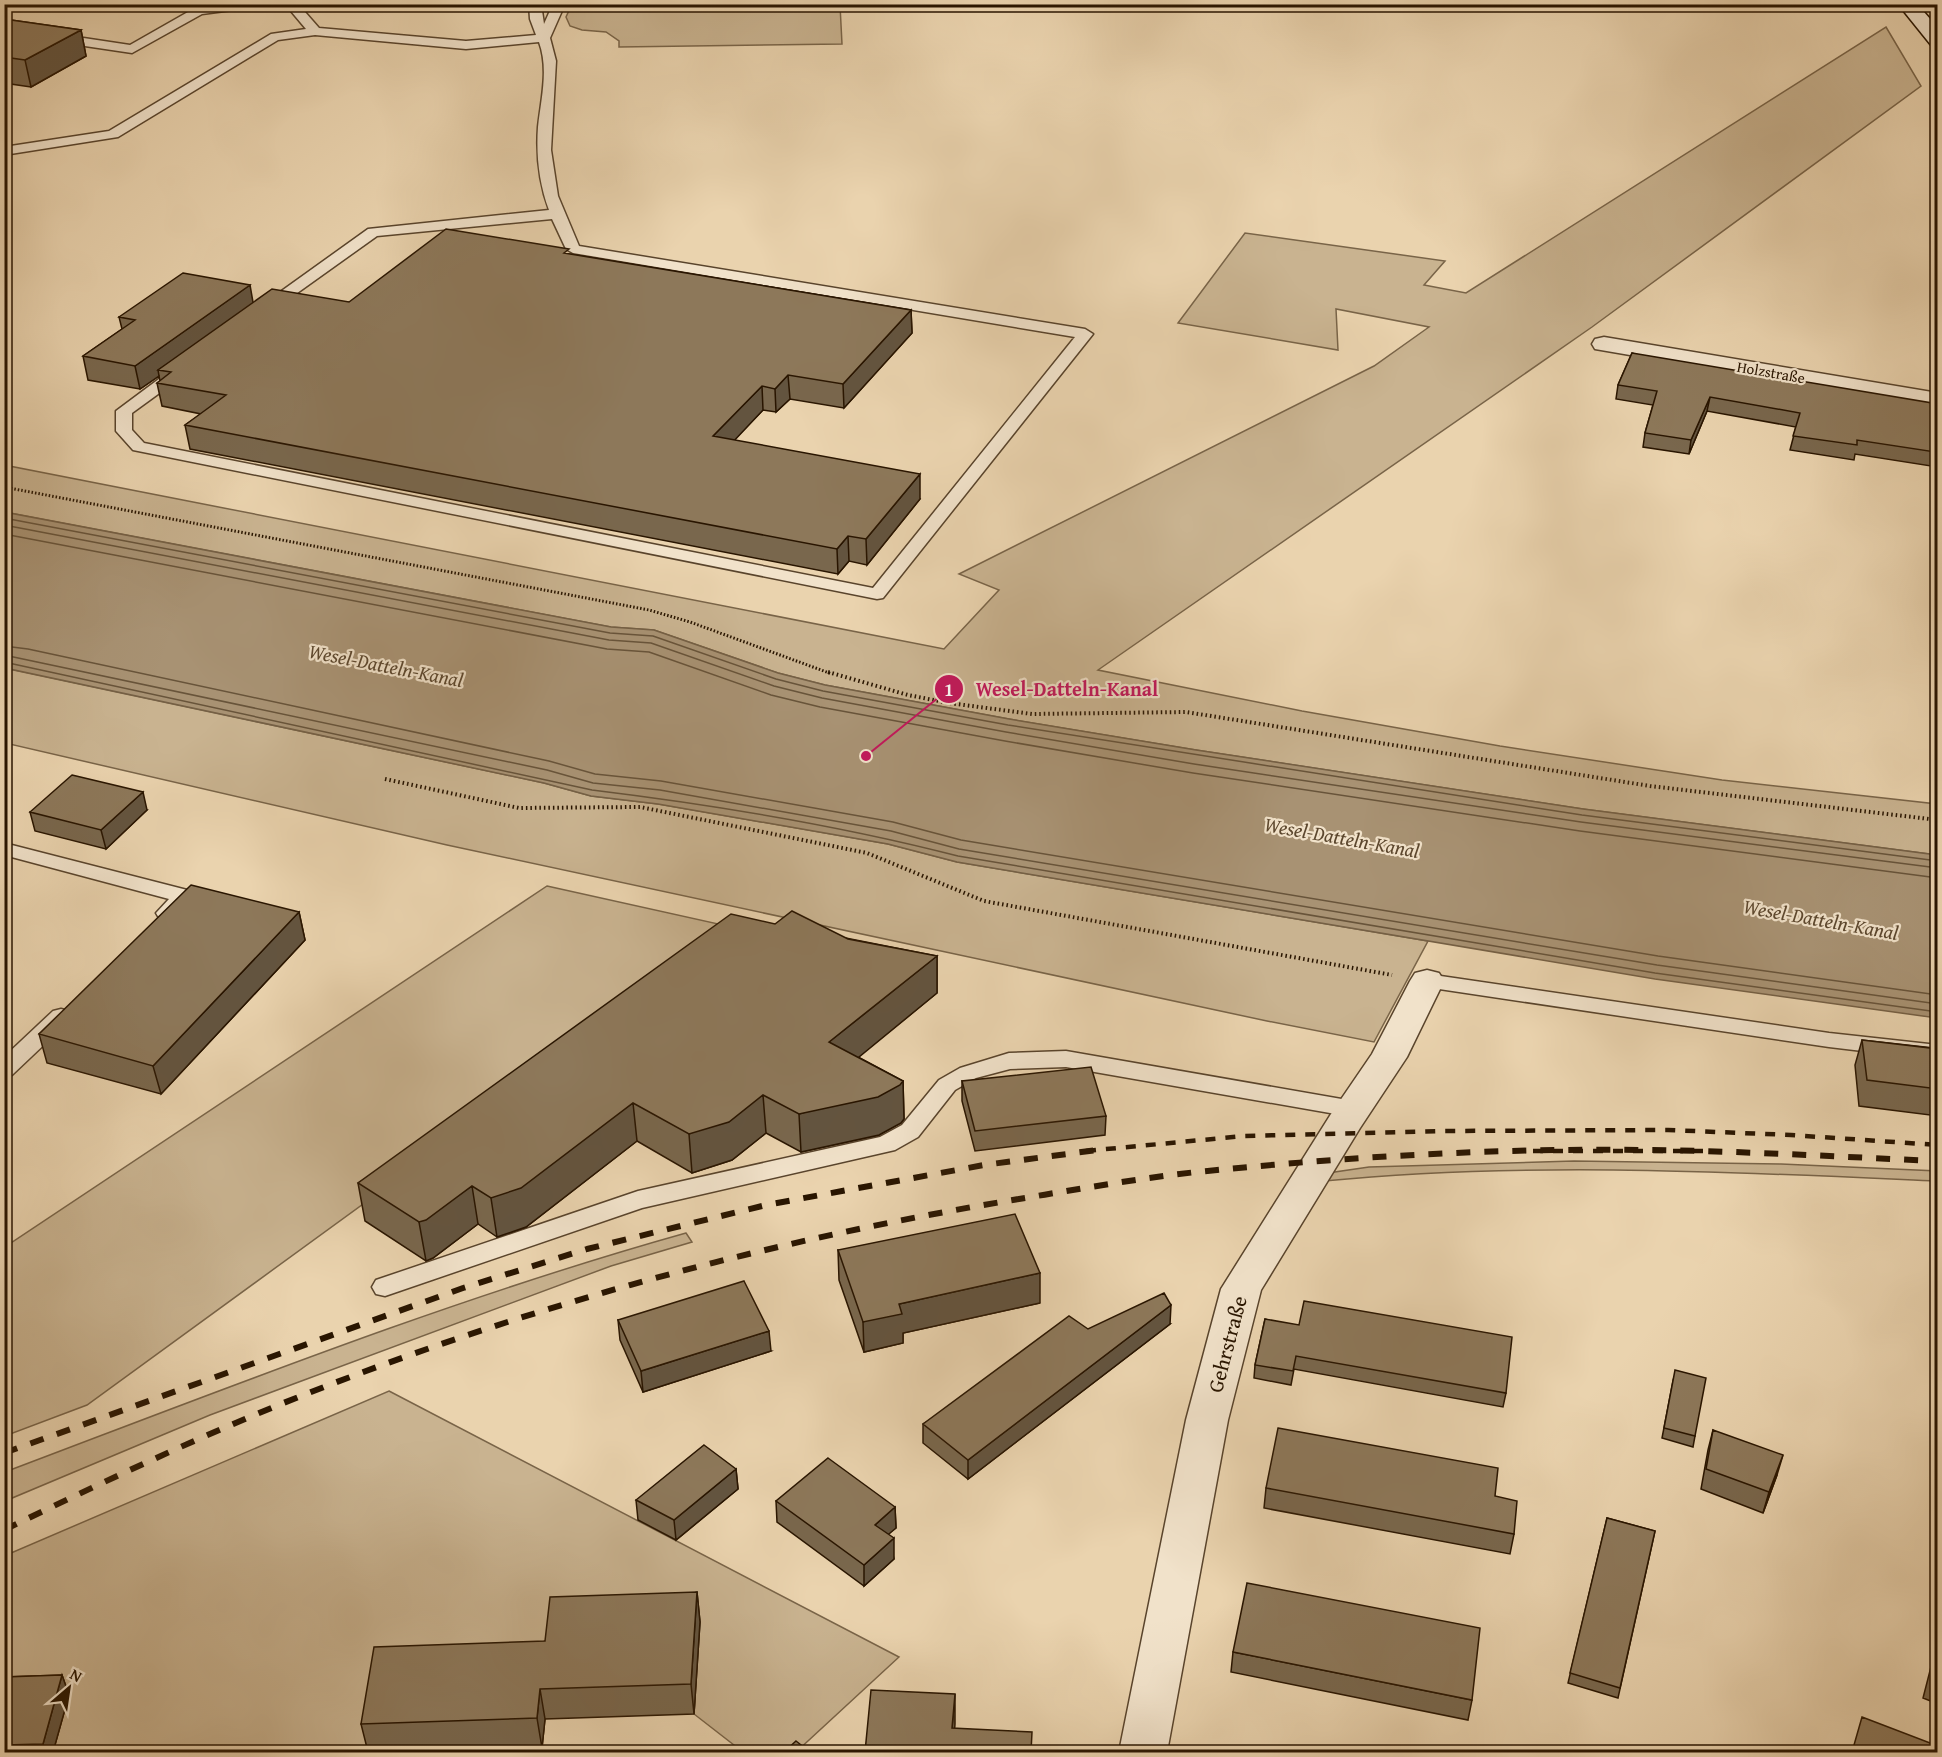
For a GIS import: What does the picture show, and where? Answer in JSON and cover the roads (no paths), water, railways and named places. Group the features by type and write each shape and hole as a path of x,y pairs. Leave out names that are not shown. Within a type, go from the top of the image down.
{"street":[{"path":"1907,4 1938,41"},
{"name":"Holzstraße","path":"1604,344 1938,402"},
{"name":"Gehrstraße","path":"1143,1752 1207,1420 1241,1289 1353,1109 1389,1057 1427,981"}],"lane":[{"path":"4,30 132,49 199,11 248,4"},
{"path":"291,4 315,31"},
{"path":"191,363 124,411 124,431 139,447 877,594 1085,334 573,249 556,214 544,162 550,60 544,38 537,25 535,4"},
{"path":"544,38 559,4"},
{"path":"4,151 112,134 275,37 315,31 451,45 544,38"},
{"path":"258,315 373,232 556,214"},
{"path":"4,849 184,896 150,929"},
{"path":"1427,981 1829,1040 1938,1053"},
{"path":"4,1070 73,1004"},
{"path":"385,1287 638,1200 887,1144 910,1131 947,1085 968,1073 1009,1061 1066,1059 1353,1109"}],"water":[{"path":"4,512 611,627 654,630 778,673 825,685 1009,719 1583,809 1937,855 1937,1018 1655,979 957,862 888,844 658,804 591,796 544,783 5,668"}],"railway":[{"path":"1086,1151 1244,1136 1442,1131 1668,1130 1791,1135 1938,1145"},
{"path":"4,1453 463,1288 587,1249 766,1205 984,1165 1097,1150"},
{"path":"4,1530 203,1437 324,1387 408,1356 494,1326 667,1275 842,1233 930,1215 1143,1179 1271,1165 1432,1154 1540,1150 1684,1151"},
{"path":"1533,1151 1684,1151"},
{"path":"1684,1151 1704,1151"},
{"path":"1684,1151 1938,1161"}],"place":[{"name":"Wesel-Datteln-Kanal","path":"866,756"}]}
